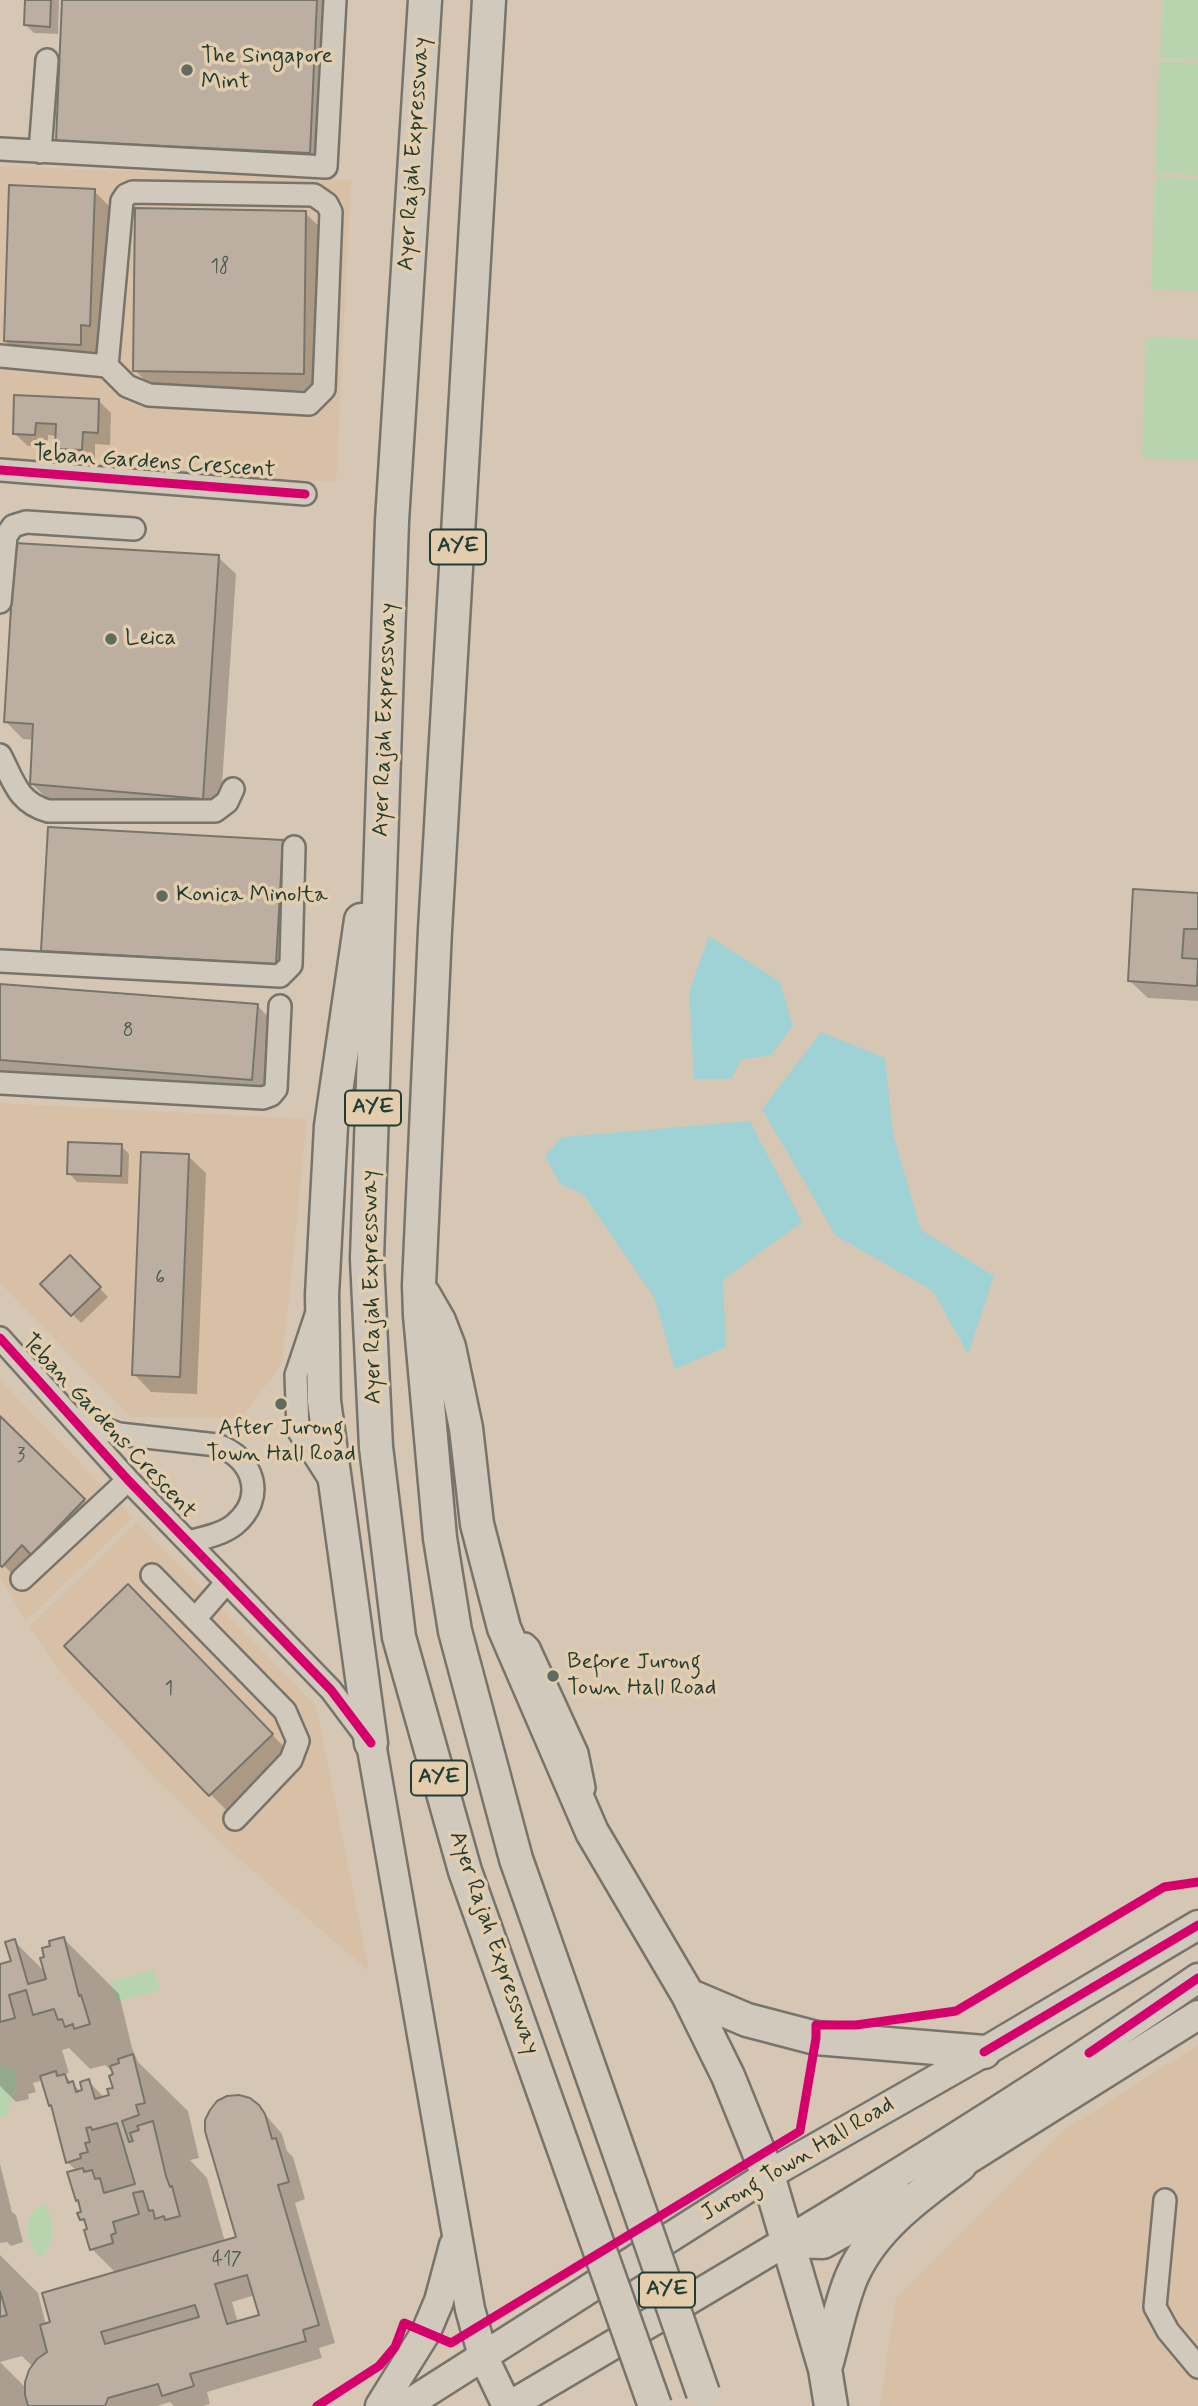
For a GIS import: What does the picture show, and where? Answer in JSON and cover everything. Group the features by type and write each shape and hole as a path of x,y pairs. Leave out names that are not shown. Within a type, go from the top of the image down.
{"highway":[{"name":"Ayer Rajah Expressway","path":"489,0 436,916 419,1285 440,1538 455,1631 516,1859 705,2400"},
{"name":"Ayer Rajah Expressway","path":"423,2 392,521 368,1259 376,1447 399,1637 465,1871 655,2406"},
{"path":"371,1743 324,1401 322,1295 331,1126 384,769"},
{"path":"419,1285 439,1321 449,1347 466,1428 477,1524 504,1628 592,1832 688,1995 728,2076 768,2175 829,2390"},
{"path":"688,1995 747,2020 816,2038 984,2052"},
{"path":"829,2390 852,2275 877,2236 906,2206 960,2165"}],"main road":[{"path":"371,1743 470,2309 483,2356 508,2406 787,2243 1050,2079 1198,1978"},
{"name":"Jurong Town Hall Road","path":"405,2406 768,2175 984,2052 1198,1925"},
{"path":"787,2243 823,2244 960,2165 1198,2015"},
{"path":"380,2406 426,2332 439,2301 457,2236"}],"street":[{"path":"0,149 326,167 335,0"},
{"path":"40,152 47,61"},
{"path":"0,356 107,366 127,386 149,395 309,404 324,388 331,212 327,204 314,195 133,192 126,195 122,201 107,366"},
{"name":"Teban Gardens Crescent","path":"0,470 305,494"},
{"path":"0,602 6,536 13,526 26,522 134,529"},
{"path":"0,755 22,797 35,807 48,811 215,811 227,802 233,789"},
{"path":"0,961 280,976 290,965 294,847"},
{"path":"0,1083 263,1098 276,1089 280,1006"},
{"name":"Teban Gardens Crescent","path":"0,1338 72,1418 128,1480 188,1542 213,1536 233,1525 245,1513 253,1497 249,1470 241,1458 230,1450 217,1445 119,1434 72,1418"},
{"path":"22,1579 128,1480"},
{"path":"188,1542 331,1690 371,1743"},
{"path":"152,1574 285,1712 298,1741 291,1760 235,1819"},
{"path":"195,1619 226,1582"},
{"path":"1165,2200 1155,2307 1168,2331 1198,2367"}],"shaded area":[{"path":"0,166 351,180 336,482 9,463 0,455"},
{"path":"0,1103 307,1119 282,1364 241,1418 130,1417 0,1283"},
{"path":"0,1380 133,1518 26,1621 0,1578"},
{"path":"137,1522 316,1706 369,1971 231,1852 152,1775 70,1684 29,1627"},
{"path":"1198,2045 1198,2406 880,2406 896,2298 1064,2130"}],"green space":[{"path":"1163,0 1198,0 1198,60 1160,58"},
{"path":"1159,61 1198,63 1198,175 1155,173"},
{"path":"1155,177 1198,179 1198,291 1151,289"},
{"path":"1146,337 1198,339 1198,460 1142,458"},
{"path":"154,1969 160,1990 116,2002 110,1982"},
{"path":"0,2066 16,2070 15,2089 6,2118 0,2116"},
{"path":"45,2204 51,2218 52,2238 42,2258 31,2244 27,2230 32,2215"}],"water":[{"path":"709,936 780,982 793,1026 771,1055 741,1060 731,1079 694,1079 689,992"},
{"path":"821,1032 885,1058 893,1134 921,1230 994,1276 968,1354 933,1291 836,1236 762,1109"},
{"path":"750,1121 802,1222 723,1280 726,1347 675,1369 654,1297 583,1194 560,1184 545,1156 562,1137"}],"building":[{"path":"25,0 51,0 50,27 24,25"},
{"name":"The Singapore Mint","path":"62,0 317,0 310,153 56,141"},
{"path":"9,185 95,189 90,326 81,325 81,345 4,341"},
{"path":"135,208 306,211 304,374 133,371"},
{"path":"14,395 99,399 98,433 83,432 82,450 55,449 56,424 36,423 35,435 13,434"},
{"name":"Leica","path":"15,543 219,555 203,799 30,784 33,724 4,722"},
{"name":"Konica Minolta","path":"48,827 283,840 276,964 41,951"},
{"path":"1133,889 1198,893 1198,929 1184,929 1182,958 1198,959 1197,986 1128,981"},
{"path":"0,984 258,1004 252,1080 0,1060"},
{"path":"68,1142 122,1144 121,1176 67,1174"},
{"path":"141,1152 189,1154 180,1377 132,1375"},
{"path":"70,1255 101,1287 71,1316 40,1284"},
{"path":"0,1416 85,1499 31,1555 22,1545 2,1567 0,1565"},
{"path":"128,1584 273,1734 209,1796 64,1646"},
{"path":"64,1937 79,1996 81,1995 90,2024 74,2029 73,2024 65,2027 62,2019 58,2020 54,2009 33,2015 26,1990 9,1995 15,2018 0,2022 0,1964 11,1961 5,1942 15,1939 28,1984 46,1979 40,1958 44,1957 42,1948 50,1946 49,1941"},
{"path":"133,2054 145,2103 136,2105 139,2115 122,2121 129,2142 133,2141 130,2133 139,2130 137,2126 153,2121 166,2176 170,2187 172,2186 180,2216 165,2220 164,2216 155,2219 153,2210 149,2211 143,2191 133,2193 139,2214 113,2222 116,2233 111,2235 113,2243 90,2250 84,2230 87,2229 84,2219 80,2220 77,2213 81,2212 67,2172 83,2168 84,2172 92,2170 95,2179 100,2178 104,2193 135,2184 117,2123 92,2130 91,2127 86,2128 90,2142 85,2143 88,2152 80,2154 81,2158 66,2163 51,2105 49,2106 40,2076 56,2071 57,2076 65,2074 68,2083 73,2081 76,2092 82,2090 80,2082 89,2079 95,2099 109,2095 107,2089 113,2088 109,2076 113,2074 110,2066 119,2063 118,2059"},
{"path":"227,2096 250,2098 259,2105 265,2114 272,2139 276,2138 289,2182 278,2185 319,2325 303,2330 306,2341 190,2374 194,2386 162,2396 158,2384 108,2398 105,2406 28,2406 25,2382 29,2370 37,2359 47,2352 40,2325 50,2322 42,2293 236,2237 205,2131 205,2120 210,2110 217,2101","holes":["247,2275 259,2315 227,2324 215,2284","195,2305 199,2317 105,2344 101,2332"]},
{"path":"0,2291 7,2315 0,2317"}],"cycle path":[{"path":"0,470 305,494"},
{"path":"0,1338 128,1480 331,1690 371,1743"},
{"path":"317,2406 379,2366 395,2347 404,2323 451,2343 800,2131 816,2025 856,2025 956,2011 1164,1887 1198,1882"},
{"path":"984,2052 1198,1925"},
{"path":"1089,2053 1198,1978"}],"place":[{"name":"The Singapore Mint","path":"187,70"},
{"name":"Leica","path":"111,639"},
{"name":"Konica Minolta","path":"162,896"},
{"name":"After Jurong Town Hall Road","path":"281,1404"},
{"name":"Before Jurong Town Hall Road","path":"553,1676"}]}
